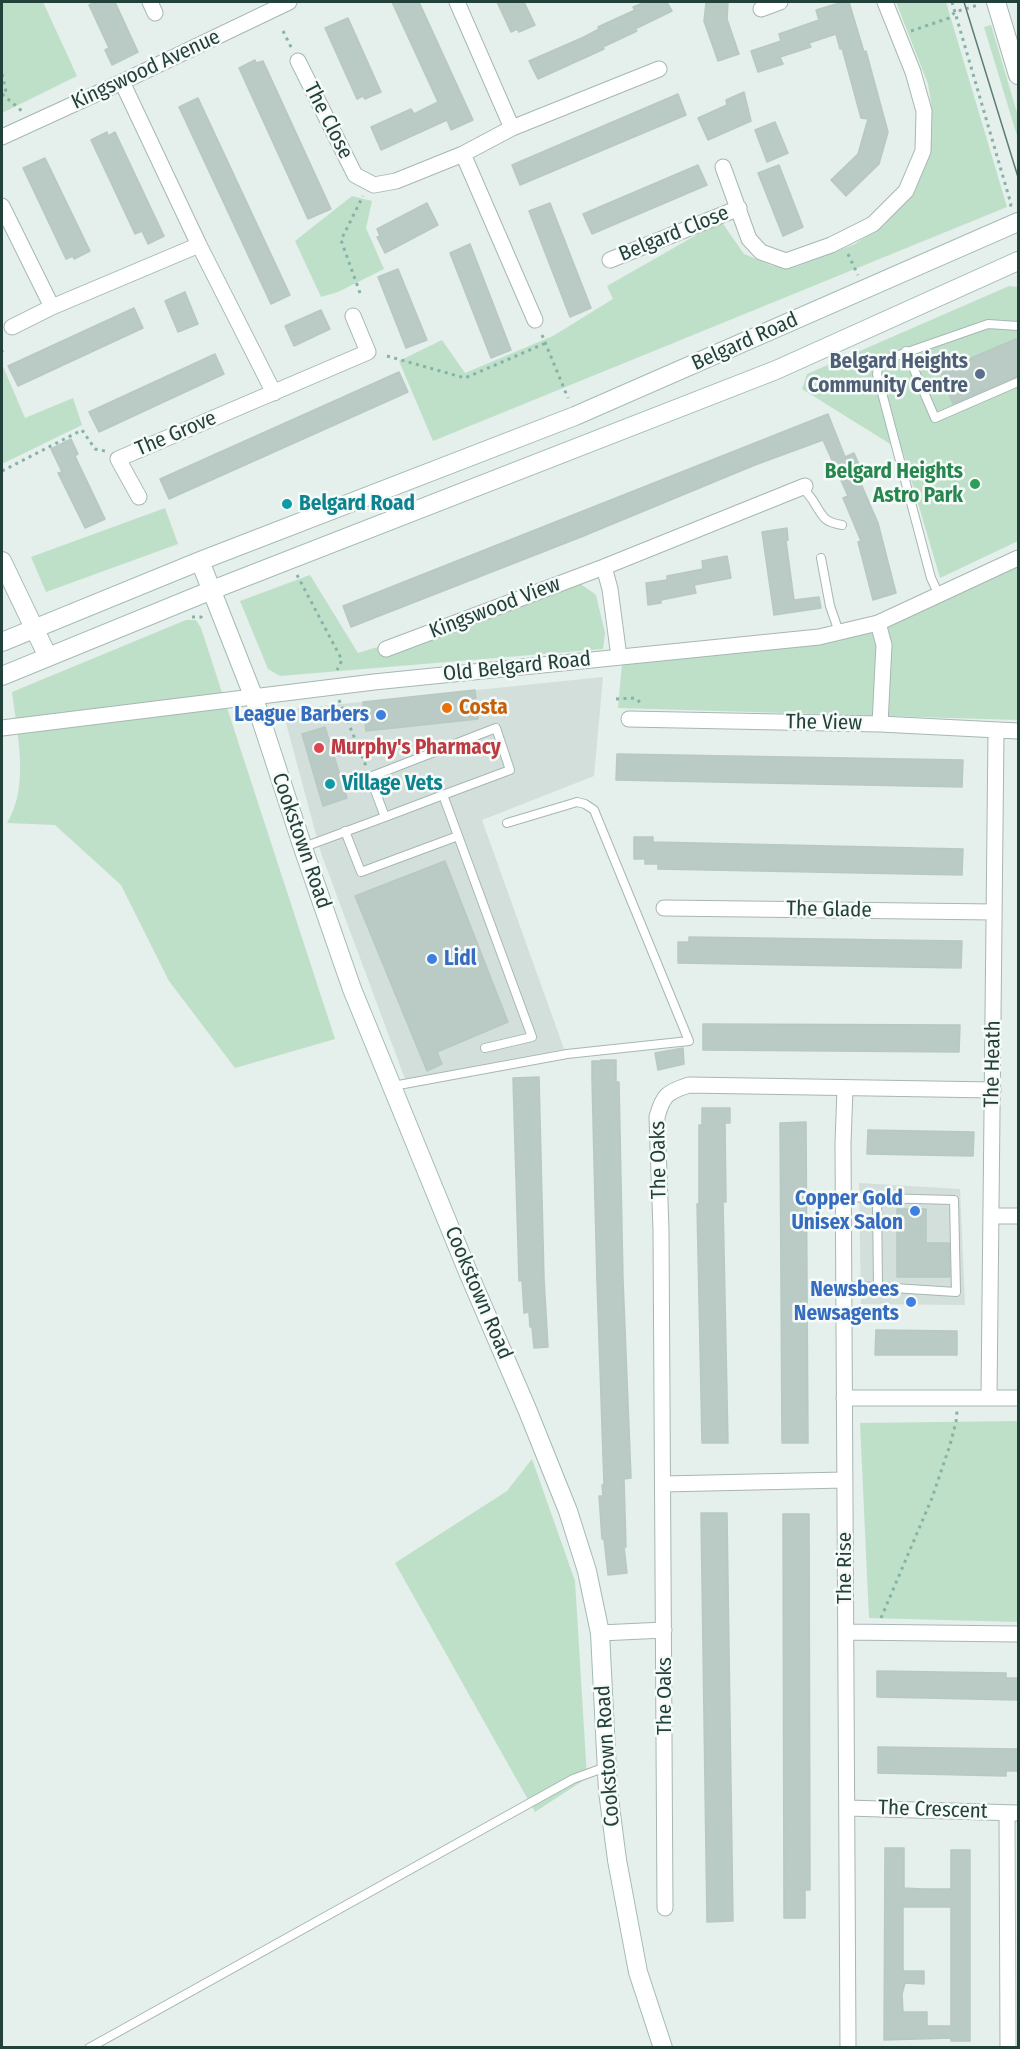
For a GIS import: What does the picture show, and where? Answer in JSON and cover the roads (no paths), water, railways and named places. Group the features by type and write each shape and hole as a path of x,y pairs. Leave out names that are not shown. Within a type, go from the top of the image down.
{"main road":[{"path":"996,2 1018,75"},
{"name":"Belgard Road","path":"2,642 200,561 575,416 1018,222"},
{"path":"999,231 1018,232"},
{"name":"Belgard Road","path":"2,676 212,590 776,370 1018,262"},
{"path":"2,561 48,657"},
{"name":"Cookstown Road","path":"200,561 254,698 352,989 527,1409 568,1511 587,1571 600,1633 607,1767 617,1860 638,1972 663,2048"}],"street":[{"name":"Kingswood Avenue","path":"2,137 290,2"},
{"path":"457,2 512,128"},
{"path":"761,9 780,2"},
{"path":"723,167 749,239 761,252 786,261 831,245 873,224 906,191 923,151 924,111 913,72 885,2"},
{"name":"The Close","path":"295,56 355,175 374,185 396,182 463,154 512,128 659,69"},
{"path":"122,82 199,245 274,393"},
{"path":"463,154 535,320"},
{"path":"2,206 52,307"},
{"name":"Belgard Close","path":"610,260 739,208"},
{"path":"12,327 52,307 199,245"},
{"name":"The Grove","path":"139,497 118,459 368,352 353,316"},
{"name":"Kingswood View","path":"386,649 604,567 804,487"},
{"name":"Old Belgard Road","path":"7,728 374,682 819,637 878,623 1018,558"},
{"path":"604,567 610,589 619,657"},
{"path":"878,623 884,645 880,724"},
{"name":"The View","path":"629,719 880,724 1018,731"},
{"name":"The Heath","path":"989,1397 996,731"},
{"name":"The Glade","path":"664,908 994,912"},
{"name":"The Oaks","path":"666,1908 661,1230 657,1117 662,1100 672,1091 689,1085 993,1090"},
{"name":"The Rise","path":"845,1089 843,1197 848,2048"},
{"path":"991,1216 1018,1216"},
{"path":"844,1398 1018,1398"},
{"path":"663,1484 845,1480"},
{"path":"600,1633 664,1630"},
{"path":"846,1632 1018,1634"},
{"name":"The Crescent","path":"847,1808 1013,1813"},
{"path":"1008,2048 1013,1813"}],"lane":[{"path":"939,595 931,579 877,374 879,362 987,324 1018,326"},
{"path":"906,351 935,418 1018,382"},
{"path":"804,487 822,518 834,524 843,525"},
{"path":"821,558 830,606 839,632"},
{"path":"303,848 510,770 496,728 370,777 385,817"},
{"path":"443,795 532,1038 485,1048"},
{"path":"392,1086 567,1054 689,1041 594,810 577,802 507,823"},
{"path":"345,831 361,872 458,836"},
{"path":"843,1197 954,1200 956,1292 844,1286"},
{"path":"877,1198 878,1287"},
{"path":"89,2048 573,1779 607,1767"}],"tram line":[{"path":"964,2 1018,177"}],"place":[{"name":"Belgard Heights Community Centre","path":"980,374"},
{"name":"Belgard Heights Astro Park","path":"975,484"},
{"name":"Belgard Road","path":"287,504"},
{"name":"Costa","path":"447,708"},
{"name":"League Barbers","path":"381,715"},
{"name":"Murphy's Pharmacy","path":"319,748"},
{"name":"Village Vets","path":"330,784"},
{"name":"Lidl","path":"432,959"},
{"name":"Copper Gold Unisex Salon","path":"915,1211"},
{"name":"Newsbees Newsagents","path":"911,1302"}]}
